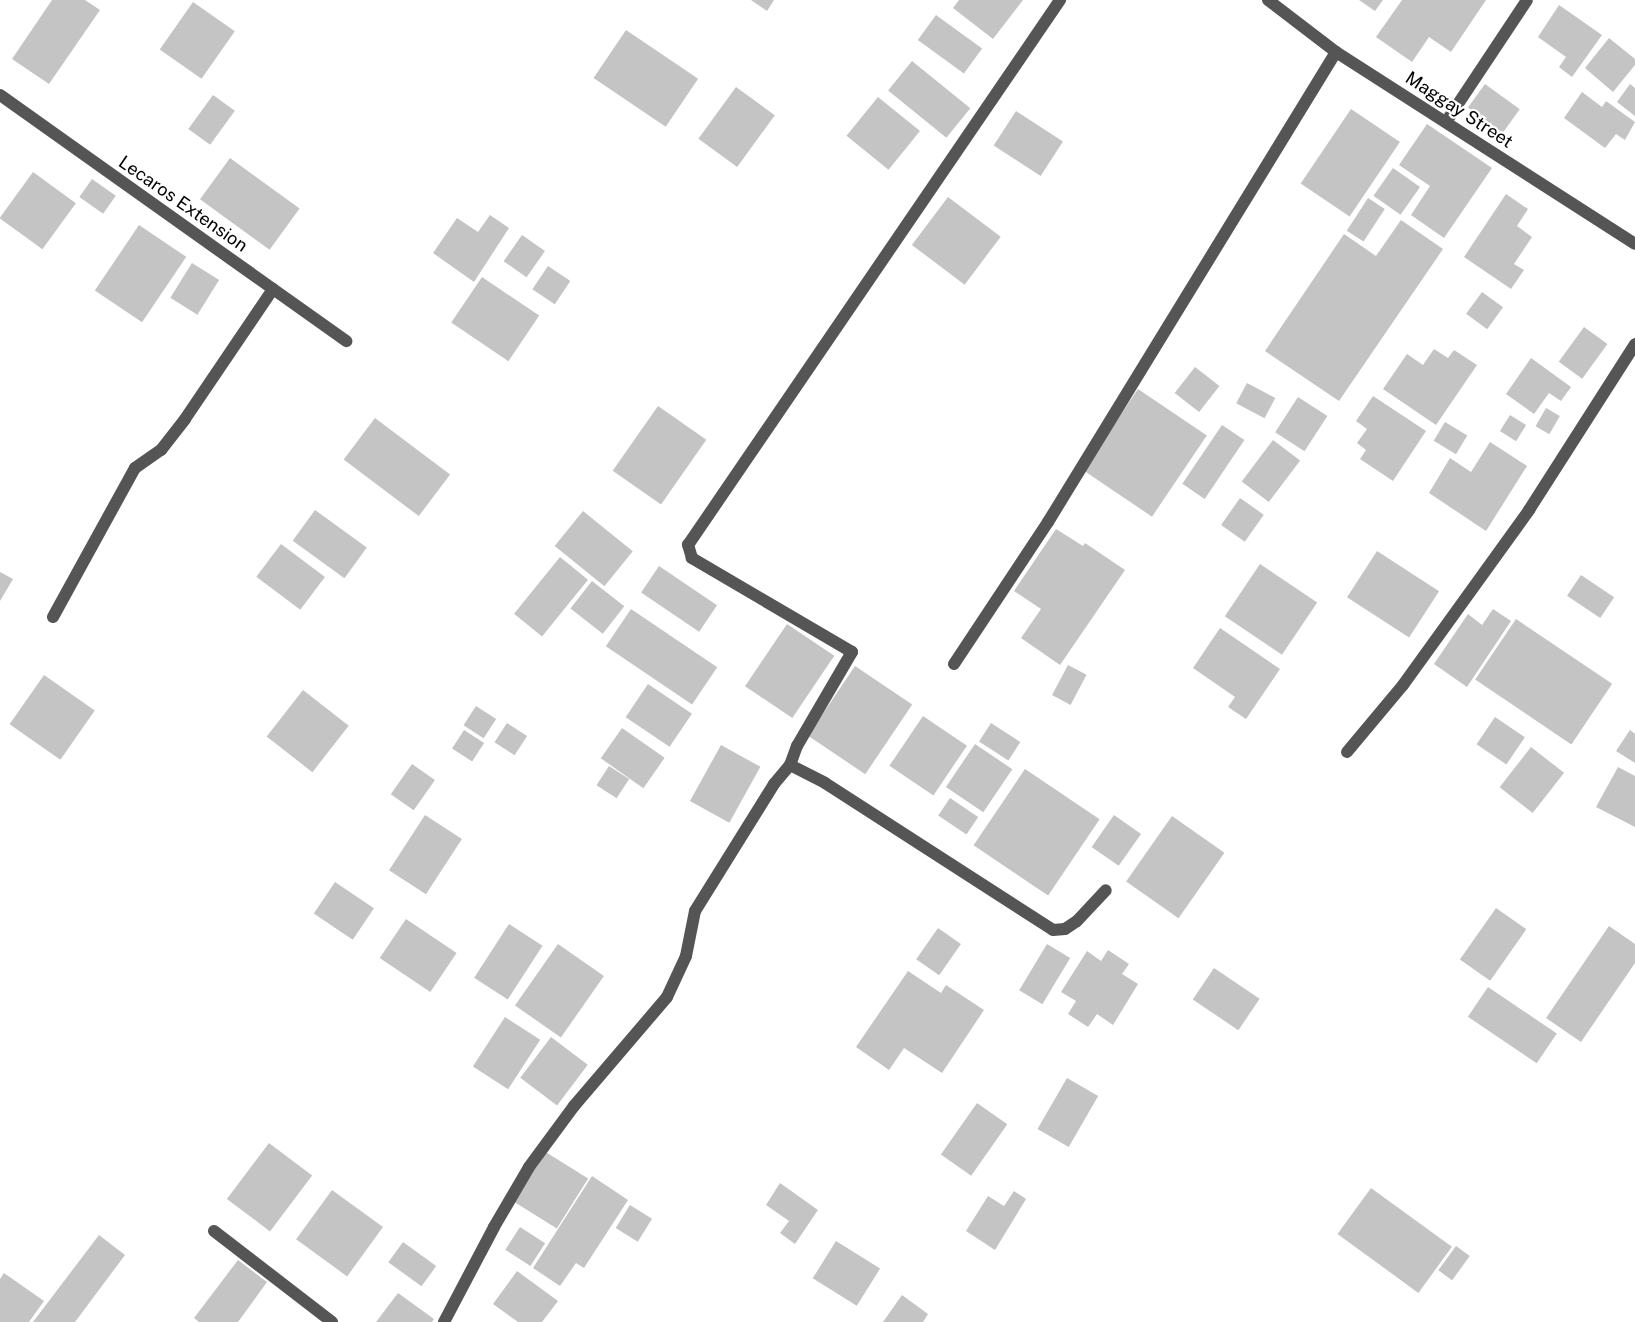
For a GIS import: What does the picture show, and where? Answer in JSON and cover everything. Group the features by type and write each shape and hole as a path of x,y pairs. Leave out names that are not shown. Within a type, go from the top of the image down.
{"street":[{"path":"444,1322 494,1227 529,1167 574,1106 667,997 686,956 695,911 769,793 790,765 797,746 852,652 692,558 688,545 1060,0"},
{"name":"Maggay Street","path":"1268,0 1336,52 1635,244"},
{"path":"1446,122 1527,0"},
{"path":"954,664 1048,522 1336,52"},
{"name":"Lecaros Extension","path":"0,96 346,341"},
{"path":"53,617 135,468 161,450 185,419 273,290"},
{"path":"1347,752 1403,686 1529,510 1635,344"},
{"path":"790,765 825,783 1053,930 1065,929 1077,921 1106,890"},
{"path":"214,1231 332,1322"}],"building":[{"path":"52,0 85,0 100,10 49,84 12,59"},
{"path":"751,0 774,0 767,11"},
{"path":"959,0 1023,0 993,39 953,8"},
{"path":"1359,0 1383,0 1375,11"},
{"path":"1402,0 1486,0 1451,52 1429,37 1412,62 1376,37"},
{"path":"193,2 235,31 202,79 160,50"},
{"path":"1559,5 1602,35 1572,77 1559,67 1566,57 1538,37"},
{"path":"936,15 982,49 964,74 918,40"},
{"path":"626,30 698,79 666,127 594,78"},
{"path":"1609,38 1635,59 1635,65 1613,92 1585,68"},
{"path":"912,61 970,108 946,138 888,91"},
{"path":"1485,84 1520,109 1503,133 1468,107"},
{"path":"1630,84 1635,88 1635,116 1617,102"},
{"path":"736,87 775,115 737,167 698,139"},
{"path":"1582,92 1602,107 1606,101 1635,122 1625,140 1616,134 1605,148 1564,118"},
{"path":"213,95 235,111 210,145 188,129"},
{"path":"878,97 920,131 888,170 847,136"},
{"path":"1351,109 1400,142 1350,217 1301,184"},
{"path":"1016,111 1063,141 1041,176 994,145"},
{"path":"1427,124 1492,168 1444,238 1411,215 1430,186 1399,165"},
{"path":"230,158 300,209 270,250 200,199"},
{"path":"1393,168 1420,187 1401,215 1373,196"},
{"path":"33,172 76,203 42,249 0,218"},
{"path":"92,179 116,196 103,214 79,197"},
{"path":"1506,194 1528,209 1517,226 1532,237 1514,264 1524,270 1511,289 1464,257"},
{"path":"948,197 1001,237 965,285 912,245"},
{"path":"1368,198 1385,209 1364,242 1347,231"},
{"path":"490,215 509,228 474,282 433,253 457,218 478,232"},
{"path":"1401,220 1443,249 1339,401 1265,351 1344,234 1376,256"},
{"path":"139,225 186,257 142,322 95,290"},
{"path":"522,235 545,251 527,277 504,261"},
{"path":"192,263 219,280 197,315 170,298"},
{"path":"548,266 570,281 555,304 532,289"},
{"path":"482,277 539,316 508,361 451,323"},
{"path":"1482,292 1503,307 1487,329 1466,314"},
{"path":"1584,327 1607,344 1582,379 1559,362"},
{"path":"1434,349 1448,358 1454,350 1477,365 1436,425 1383,389 1407,354 1423,365"},
{"path":"1531,358 1571,387 1561,401 1549,393 1534,414 1506,394"},
{"path":"1195,367 1219,386 1199,412 1175,393"},
{"path":"1247,383 1275,398 1264,418 1236,403"},
{"path":"1138,389 1207,435 1152,517 1083,470"},
{"path":"1373,396 1426,431 1393,481 1360,459 1366,450 1357,443 1367,429 1356,421"},
{"path":"1298,397 1327,416 1304,451 1275,432"},
{"path":"658,406 706,440 661,505 613,471"},
{"path":"1546,408 1560,416 1549,434 1536,426"},
{"path":"1510,415 1526,425 1516,441 1500,431"},
{"path":"375,418 450,475 419,516 344,460"},
{"path":"1445,422 1467,435 1456,454 1434,441"},
{"path":"1222,425 1244,440 1205,499 1182,484"},
{"path":"1273,440 1300,460 1269,502 1242,482"},
{"path":"1490,442 1527,466 1486,531 1429,493 1450,458 1471,472"},
{"path":"1240,498 1264,515 1245,542 1221,525"},
{"path":"315,510 367,548 344,578 293,541"},
{"path":"583,511 633,551 604,586 555,546"},
{"path":"1056,529 1083,546 1085,543 1125,570 1060,665 1021,638 1041,609 1014,591"},
{"path":"281,544 325,577 300,610 256,577"},
{"path":"1377,551 1439,591 1409,637 1347,597"},
{"path":"560,557 588,580 542,636 514,614"},
{"path":"1260,564 1317,603 1282,655 1225,616"},
{"path":"659,566 717,605 699,632 641,593"},
{"path":"0,572 13,579 0,601"},
{"path":"1581,575 1614,597 1600,618 1567,596"},
{"path":"592,581 624,606 603,634 570,609"},
{"path":"631,609 717,667 692,704 606,646"},
{"path":"1493,609 1511,621 1467,687 1434,664 1468,614 1482,625"},
{"path":"1516,619 1612,684 1571,744 1475,680"},
{"path":"787,624 834,656 792,718 745,686"},
{"path":"1220,628 1280,669 1246,719 1228,707 1235,697 1193,668"},
{"path":"1068,665 1087,675 1071,705 1052,695"},
{"path":"855,666 912,705 865,774 808,736"},
{"path":"44,675 95,711 60,760 10,724"},
{"path":"648,684 692,714 670,747 626,717"},
{"path":"303,690 349,726 312,772 267,736"},
{"path":"476,706 496,719 484,738 463,725"},
{"path":"923,716 967,746 933,795 889,766"},
{"path":"1495,717 1525,737 1506,764 1477,744"},
{"path":"507,723 527,736 515,755 494,742"},
{"path":"991,723 1020,742 1008,761 979,741"},
{"path":"622,728 665,758 643,788 601,758"},
{"path":"464,730 484,743 472,762 452,748"},
{"path":"1630,730 1635,734 1635,763 1616,751"},
{"path":"975,744 1012,769 983,812 946,787"},
{"path":"721,745 760,767 729,823 690,801"},
{"path":"1531,747 1564,773 1533,813 1500,787"},
{"path":"412,764 435,780 414,810 391,794"},
{"path":"609,766 629,779 617,798 596,785"},
{"path":"1618,767 1635,776 1635,827 1596,807"},
{"path":"1025,769 1100,819 1048,896 974,845"},
{"path":"950,798 978,817 966,834 938,815"},
{"path":"425,815 462,839 426,894 389,870"},
{"path":"1114,815 1141,834 1119,866 1092,847"},
{"path":"1172,816 1224,853 1179,918 1126,882"},
{"path":"335,882 374,908 353,940 314,914"},
{"path":"1496,908 1526,929 1490,981 1460,960"},
{"path":"406,919 457,953 430,992 380,958"},
{"path":"509,924 543,946 508,999 474,978"},
{"path":"1609,926 1635,944 1635,963 1581,1042 1546,1018"},
{"path":"938,928 961,944 939,975 916,959"},
{"path":"558,944 604,976 561,1038 515,1005"},
{"path":"1047,944 1070,958 1042,1004 1019,990"},
{"path":"1108,950 1129,964 1122,974 1138,984 1113,1025 1097,1014 1088,1027 1068,1014 1076,1001 1061,992 1087,951 1101,961"},
{"path":"1214,968 1260,999 1238,1030 1193,1000"},
{"path":"908,971 941,993 946,985 984,1010 942,1073 904,1048 889,1070 856,1047"},
{"path":"1488,987 1557,1033 1537,1063 1468,1017"},
{"path":"505,1017 540,1040 508,1089 473,1066"},
{"path":"551,1037 588,1065 557,1105 520,1078"},
{"path":"1067,1078 1098,1096 1069,1147 1038,1129"},
{"path":"977,1103 1007,1124 971,1176 941,1155"},
{"path":"269,1143 312,1175 270,1231 227,1199"},
{"path":"544,1151 588,1179 557,1229 513,1201"},
{"path":"592,1176 628,1200 584,1268 576,1263 560,1286 533,1268"},
{"path":"780,1183 818,1210 795,1244 780,1233 789,1221 766,1205"},
{"path":"1371,1188 1452,1247 1418,1293 1337,1234"},
{"path":"332,1190 383,1227 347,1276 296,1239"},
{"path":"1014,1191 1026,1199 995,1250 966,1231 988,1196 1004,1206"},
{"path":"630,1205 652,1219 638,1242 616,1228"},
{"path":"520,1227 545,1243 530,1266 505,1250"},
{"path":"99,1235 125,1255 75,1322 33,1322"},
{"path":"836,1241 880,1269 857,1306 813,1278"},
{"path":"403,1242 436,1266 421,1286 388,1262"},
{"path":"1456,1246 1470,1256 1452,1280 1438,1270"},
{"path":"238,1260 267,1282 238,1322 199,1322 194,1318"},
{"path":"517,1271 558,1301 542,1322 518,1322 493,1304"},
{"path":"4,1273 44,1301 29,1322 0,1322 0,1279"},
{"path":"398,1293 434,1319 432,1322 376,1322"},
{"path":"902,1295 928,1314 923,1322 883,1322"}]}
